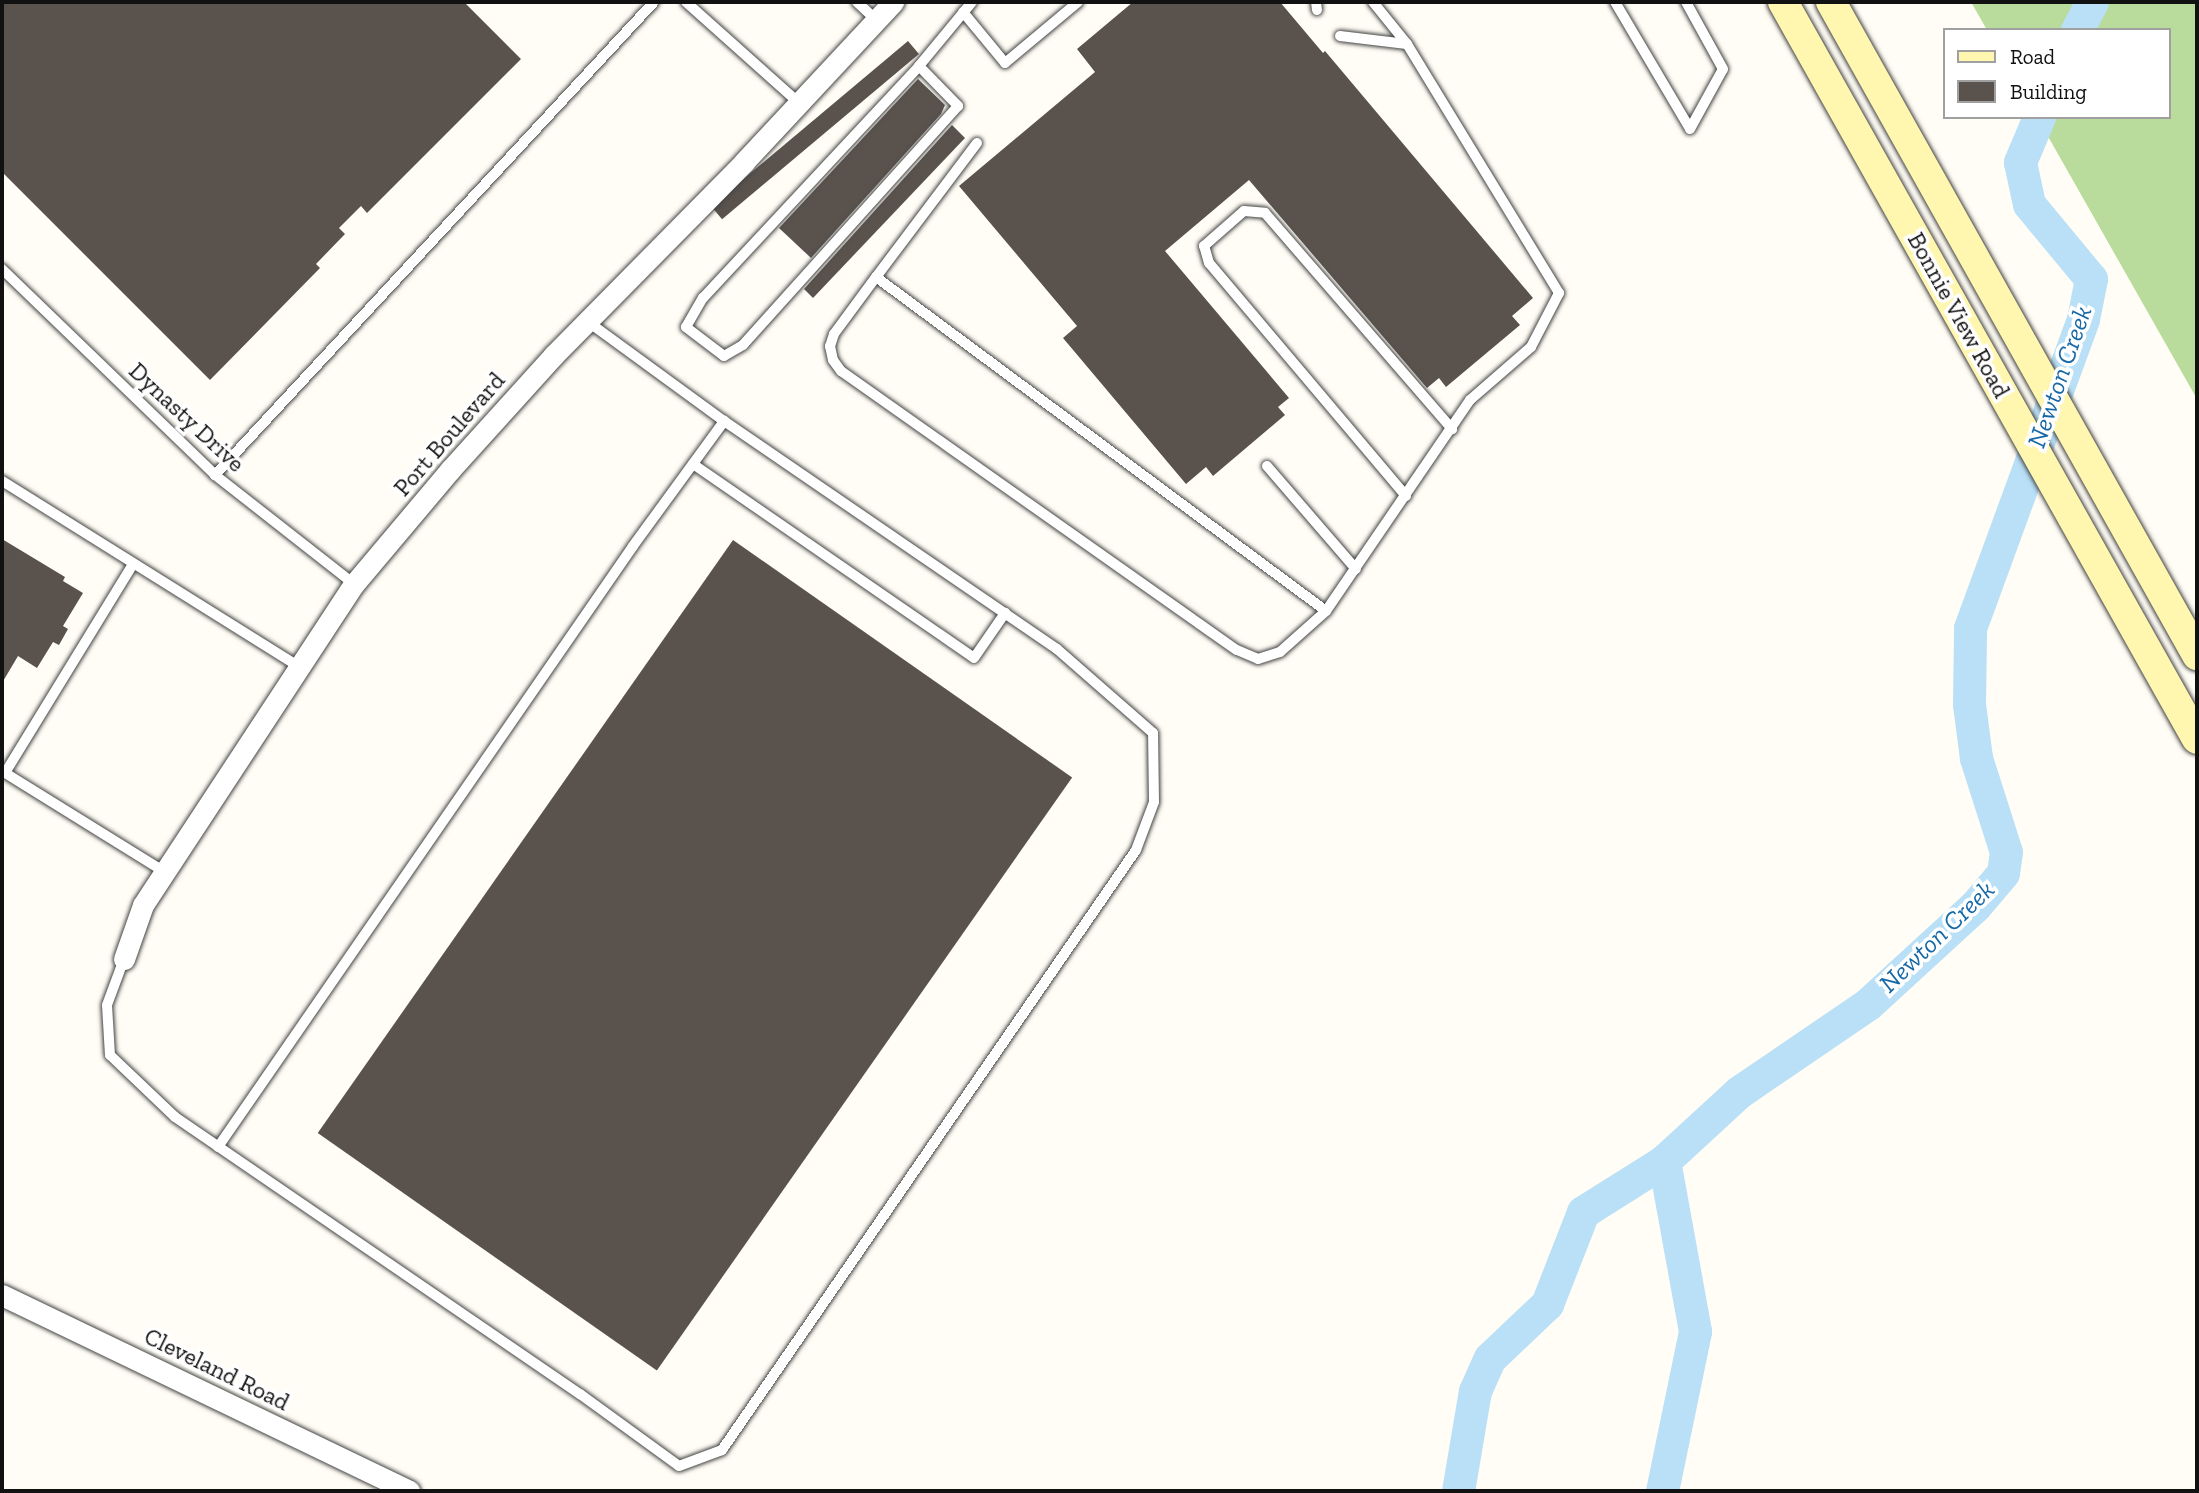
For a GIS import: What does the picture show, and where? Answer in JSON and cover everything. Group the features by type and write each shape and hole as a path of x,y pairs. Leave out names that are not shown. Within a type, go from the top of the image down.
{"main road":[{"name":"Bonnie View Road","path":"1783,2 2197,739"},
{"name":"Bonnie View Road","path":"1831,2 2197,655"}],"street":[{"name":"Port Boulevard","path":"124,959 143,905 354,584 450,470 893,2"},
{"name":"Cleveland Road","path":"2,1294 409,1491"}],"lane":[{"path":"215,475 654,2"},
{"path":"686,2 799,103"},
{"path":"857,2 876,20"},
{"path":"919,66 957,106 930,137 743,345 724,355 686,327 703,298 919,66 972,2"},
{"path":"963,12 1005,63 1078,2"},
{"path":"977,143 834,334 830,345 833,360 841,371 1237,650 1258,659 1280,652 1326,611 1470,400 1531,346 1559,293 1407,44 1373,2"},
{"path":"1615,2 1690,129 1723,69 1686,2"},
{"path":"1339,36 1407,44"},
{"path":"1406,496 1209,263 1204,246 1244,211 1265,213 1452,429"},
{"name":"Dynasty Drive","path":"2,269 215,475 354,584"},
{"path":"876,277 1326,611"},
{"path":"124,959 107,1005 110,1055 175,1117 580,1394 679,1466 722,1450 1136,850 1154,802 1153,733 1057,649 724,421 588,322"},
{"path":"218,1147 724,421"},
{"path":"693,464 974,658 1005,613"},
{"path":"1267,466 1356,569"},
{"path":"2,481 300,667"},
{"path":"133,564 4,772 164,872"}],"green space":[{"path":"1971,2 2197,2 2197,399 2038,119 2171,119 2171,28 1986,28"}],"building":[{"path":"2,2 464,2 521,59 367,213 361,206 339,228 345,234 316,264 320,268 210,380 2,172"},
{"path":"1133,2 1280,2 1323,53 1325,51 1533,298 1512,316 1520,325 1446,387 1439,378 1427,388 1249,180 1165,251 1289,398 1278,407 1285,415 1213,476 1206,467 1186,484 1063,338 1077,326 959,186 1095,72 1077,49"},
{"path":"908,41 919,54 722,219 711,206"},
{"path":"918,79 945,105 941,114 811,258 779,228"},
{"path":"952,125 965,138 813,298 804,289"},
{"path":"2,539 65,577 63,581 83,593 63,626 68,629 59,645 53,642 37,668 18,656 2,683"},
{"path":"733,540 1072,777 657,1371 318,1133"}],"waterway":[{"name":"Newton Creek","path":"2078,28 2092,2"},
{"name":"Newton Creek","path":"1662,1491 1695,1331 1664,1161 1739,1092 1868,1004 1975,906 2003,873 2006,852 1976,758 1969,704 1970,628 2083,319 2091,279 2029,204 2020,162 2038,119"},
{"path":"1458,1491 1475,1391 1490,1358 1547,1304 1583,1212 1664,1161"}]}
